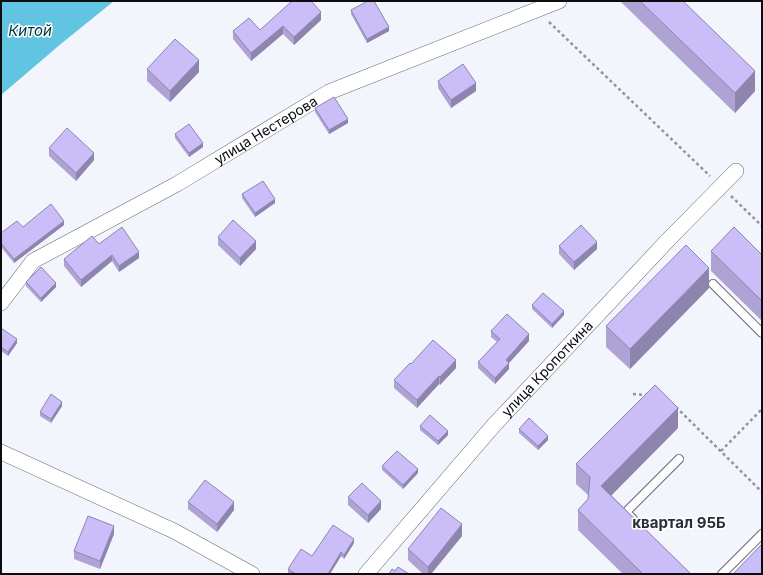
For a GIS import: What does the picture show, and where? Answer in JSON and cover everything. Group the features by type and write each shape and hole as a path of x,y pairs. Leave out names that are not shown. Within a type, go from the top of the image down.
{"street":[{"name":"улица Нестерова","path":"1,303 33,261 177,184 330,92 559,1"},
{"name":"улица Кропоткина","path":"366,574 494,425 669,239 736,171"},
{"path":"1,452 174,531 252,574"}],"lane":[{"path":"714,284 762,334"},
{"path":"638,524 626,512 679,460"},
{"path":"722,574 762,534"}],"path":[{"path":"538,9 548,21 762,226"},
{"path":"634,394 649,395"},
{"path":"670,402 762,492"},
{"path":"721,451 762,409"}],"water":[{"name":"Китой","path":"1,1 114,1 1,95"}],"building":[{"path":"292,1 311,1 321,12 294,37 283,26 251,53 233,31 249,18 260,30"},
{"path":"368,1 374,1 389,27 367,39 351,10"},
{"path":"640,1 683,1 755,71 735,93"},
{"path":"175,39 199,60 170,91 147,69"},
{"path":"463,64 476,83 451,100 438,81"},
{"path":"334,97 348,119 329,130 315,108"},
{"path":"189,124 203,143 189,153 175,134"},
{"path":"67,128 94,153 76,173 49,148"},
{"path":"263,181 275,199 255,213 242,194"},
{"path":"51,204 64,221 14,259 1,243 1,233 17,221 23,227"},
{"path":"233,220 256,241 240,258 218,237"},
{"path":"581,225 597,242 574,262 559,246"},
{"path":"122,227 139,252 119,266 112,255 81,280 64,259 92,236 99,244"},
{"path":"734,227 762,255 762,301 711,251"},
{"path":"686,245 709,268 630,349 606,326"},
{"path":"41,267 56,283 41,298 26,282"},
{"path":"543,293 564,311 552,324 532,305"},
{"path":"507,314 529,334 506,360 509,363 495,378 478,362 500,339 491,331"},
{"path":"1,328 17,339 8,352 1,347"},
{"path":"433,340 456,360 417,400 394,380"},
{"path":"655,385 678,408 601,486 691,574 643,574 578,510 588,499 590,477 576,464"},
{"path":"51,394 62,402 51,419 40,412"},
{"path":"430,415 448,431 438,441 420,426"},
{"path":"529,418 548,436 538,446 519,429"},
{"path":"397,451 418,469 403,485 382,466"},
{"path":"205,480 234,502 217,524 188,502"},
{"path":"362,483 381,501 368,515 348,497"},
{"path":"441,508 462,524 428,567 408,549"},
{"path":"88,516 114,526 100,561 74,551"},
{"path":"333,525 354,539 344,555 341,552 328,574 296,574 288,569 301,549 312,556"},
{"path":"762,544 762,574 733,574"},
{"path":"398,567 409,574 389,574 392,569 395,571"}],"district":[{"name":"квартал 95Б","path":"679,523"}]}
